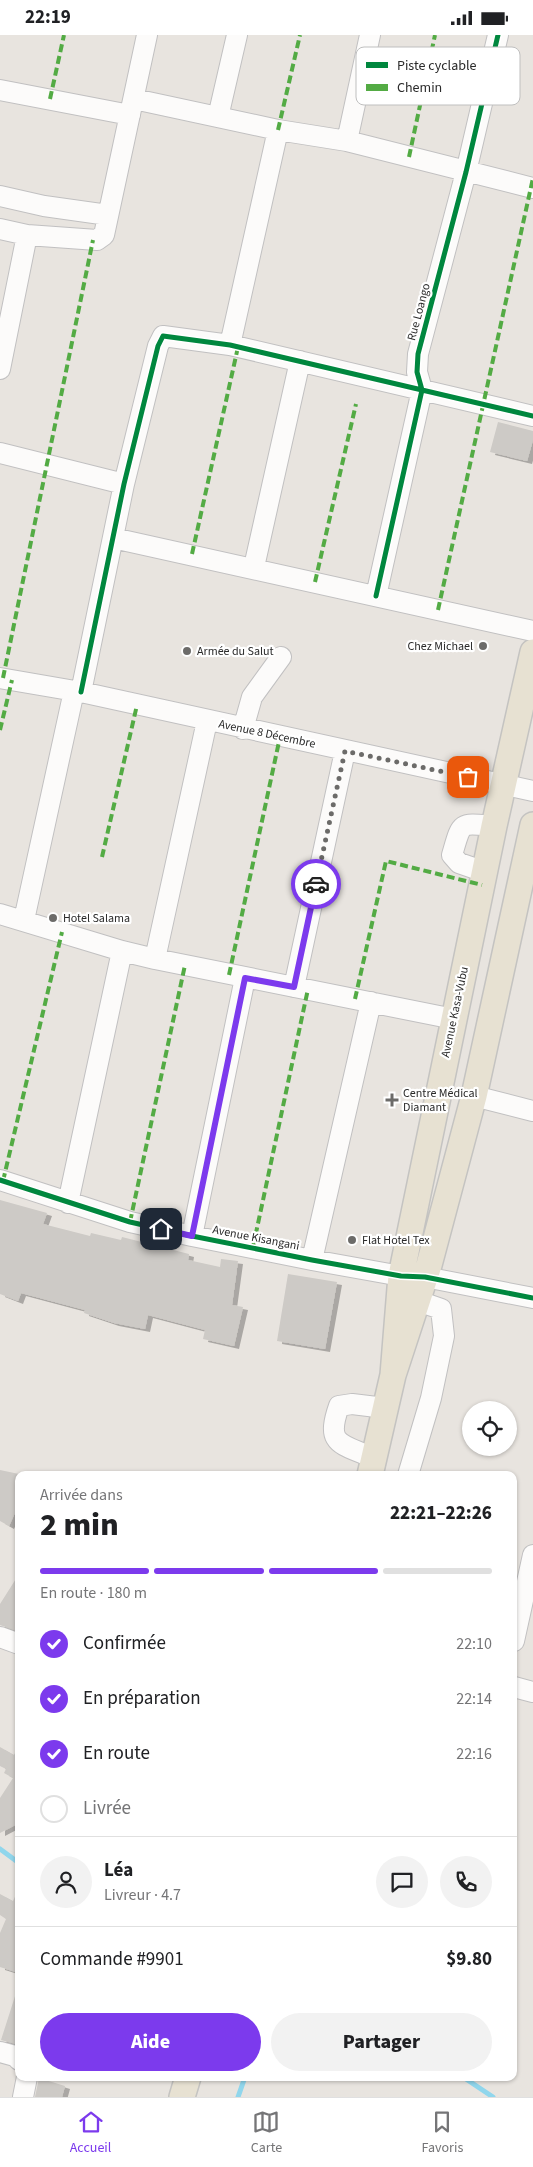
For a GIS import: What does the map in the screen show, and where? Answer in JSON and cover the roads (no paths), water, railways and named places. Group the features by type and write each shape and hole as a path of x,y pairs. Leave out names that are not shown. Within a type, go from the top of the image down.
{"main road":[{"name":"Avenue Kasa-Vubu","path":"393,1375 400,1275 494,826 533,652"},
{"name":"Avenue Kasa-Vubu","path":"372,1467 393,1375 425,1277 474,1096 528,867 533,825"},
{"path":"182,2097 187,2081"}],"street":[{"path":"0,229 26,235 96,241 104,235 147,35"},
{"path":"218,117 236,35"},
{"path":"0,89 218,117 278,130 347,141 533,188"},
{"path":"347,141 356,100"},
{"name":"Rue Loango","path":"376,597 422,390 417,372 418,354 482,105"},
{"path":"230,345 278,130"},
{"path":"0,196 44,206 108,215"},
{"path":"0,369 26,235"},
{"path":"24,920 124,484 159,340 163,336 168,335 230,345 533,416"},
{"path":"254,567 300,361"},
{"path":"0,453 124,484"},
{"path":"113,538 254,567 376,597 533,631"},
{"path":"243,729 252,697 281,657"},
{"name":"Avenue 8 Décembre","path":"0,678 77,692 533,791"},
{"path":"155,959 207,721"},
{"path":"294,987 345,751"},
{"path":"485,872 459,863 452,855 459,830 463,826 468,824 494,826"},
{"path":"1,917 24,920 122,951 155,959 454,1019"},
{"path":"68,1203 122,951"},
{"path":"192,1236 245,978"},
{"path":"312,1260 371,1001"},
{"path":"474,1096 533,1111"},
{"name":"Avenue Kisangani","path":"0,1180 130,1222 192,1236 312,1260 400,1275 425,1277 533,1298"},
{"path":"409,1471 431,1398 444,1336 441,1309 418,1301"},
{"path":"372,1467 337,1441 333,1433 333,1422 339,1406 352,1404 385,1408"},
{"path":"517,1627 533,1555"},
{"path":"0,1637 15,1643"},
{"path":"517,1688 533,1692"},
{"path":"0,2052 15,2056"},
{"path":"23,2097 26,2081"}],"waterway":[{"path":"0,1849 15,1860"},
{"path":"238,2097 244,2081"},
{"path":"469,2081 493,2097"}],"place":[{"name":"Chez Michael","path":"483,646"},
{"name":"Armée du Salut","path":"187,651"},
{"name":"Hotel Salama","path":"53,918"},
{"name":"Centre Médical Diamant","path":"392,1100"},
{"name":"Flat Hotel Tex","path":"352,1240"}]}
